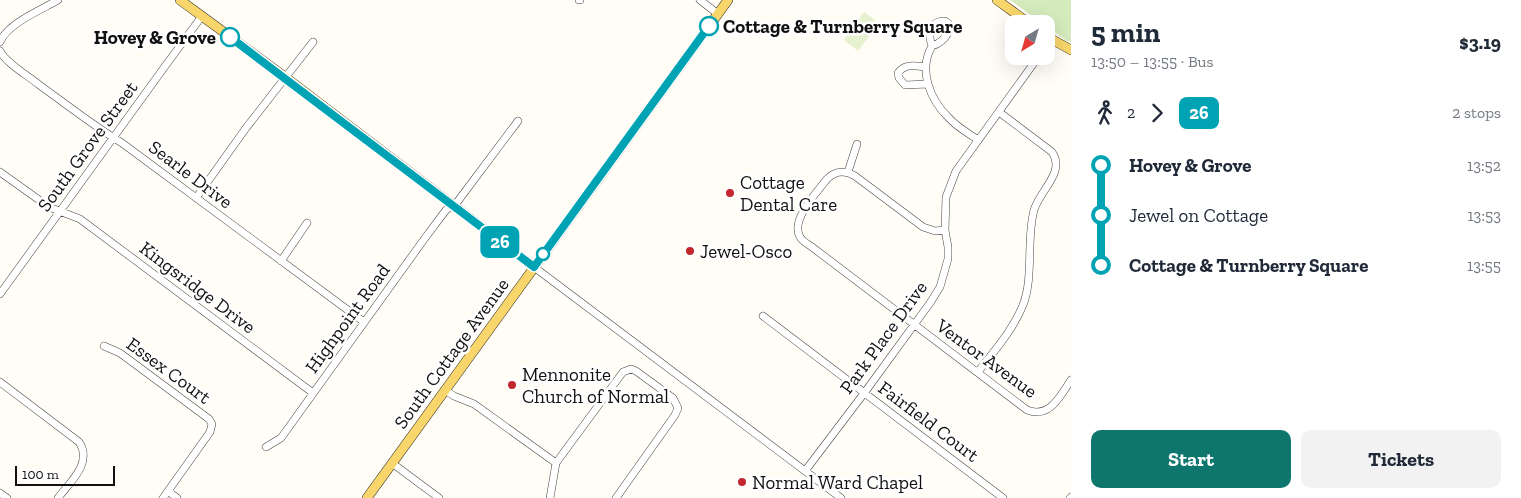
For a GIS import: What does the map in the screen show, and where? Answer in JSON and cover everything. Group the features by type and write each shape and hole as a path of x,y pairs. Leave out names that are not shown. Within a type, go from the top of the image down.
{"main road":[{"path":"180,0 285,77 534,267"},
{"name":"South Cottage Avenue","path":"367,498 728,0"},
{"path":"997,0 1018,15"},
{"path":"1055,44 1071,50"}],"street":[{"path":"0,42 4,34 12,27 58,0"},
{"path":"700,0 718,14"},
{"name":"South Grove Street","path":"0,294 202,16"},
{"path":"196,198 246,128 313,42"},
{"path":"932,46 927,57 926,66 928,84 936,103 946,115 978,140"},
{"name":"Searle Drive","path":"0,51 4,58 364,322"},
{"name":"Park Place Drive","path":"805,471 865,392 940,287 948,259 945,206 949,187 956,171 1033,65"},
{"path":"926,66 908,66 903,68 898,74 905,85 928,84"},
{"path":"978,372 1012,326 1024,304 1027,292 1031,226 1034,210 1057,168 1052,152 999,112"},
{"name":"Highpoint Road","path":"266,447 281,438 435,224 446,210 460,198 518,122"},
{"path":"857,144 848,172 923,227 945,230"},
{"name":"Kingsridge Drive","path":"0,172 49,207 80,220 313,393"},
{"name":"Ventor Avenue","path":"848,172 835,173 827,179 800,216 797,228 800,237 1027,410 1038,413 1042,412 1055,403 1071,380"},
{"path":"281,261 307,223"},
{"path":"534,267 841,498"},
{"name":"Fairfield Court","path":"763,316 1003,498"},
{"name":"Essex Court","path":"104,346 120,353 209,419 212,426 210,432 168,491"},
{"path":"550,498 556,463 623,372 631,369 636,370 674,398 678,408 676,415 616,498"},
{"path":"0,382 79,442 84,452 82,465 58,498"},
{"path":"445,390 474,404 556,463"},
{"path":"392,463 439,498"},
{"path":"163,498 168,491 177,498"},
{"path":"0,493 7,498"}],"green space":[{"path":"1010,0 1071,0 1071,42 1055,32 1055,15 1031,15"},
{"path":"864,12 879,23 858,51 844,40"}],"bus line":[{"name":"26","path":"230,37 534,267 709,26"}],"place":[{"name":"Cottage & Turnberry Square","path":"709,26"},
{"name":"Hovey & Grove","path":"230,37"},
{"name":"Cottage Dental Care","path":"730,193"},
{"name":"Jewel-Osco","path":"690,251"},
{"name":"Mennonite Church of Normal","path":"512,385"},
{"name":"Normal Ward Chapel","path":"742,482"}]}
